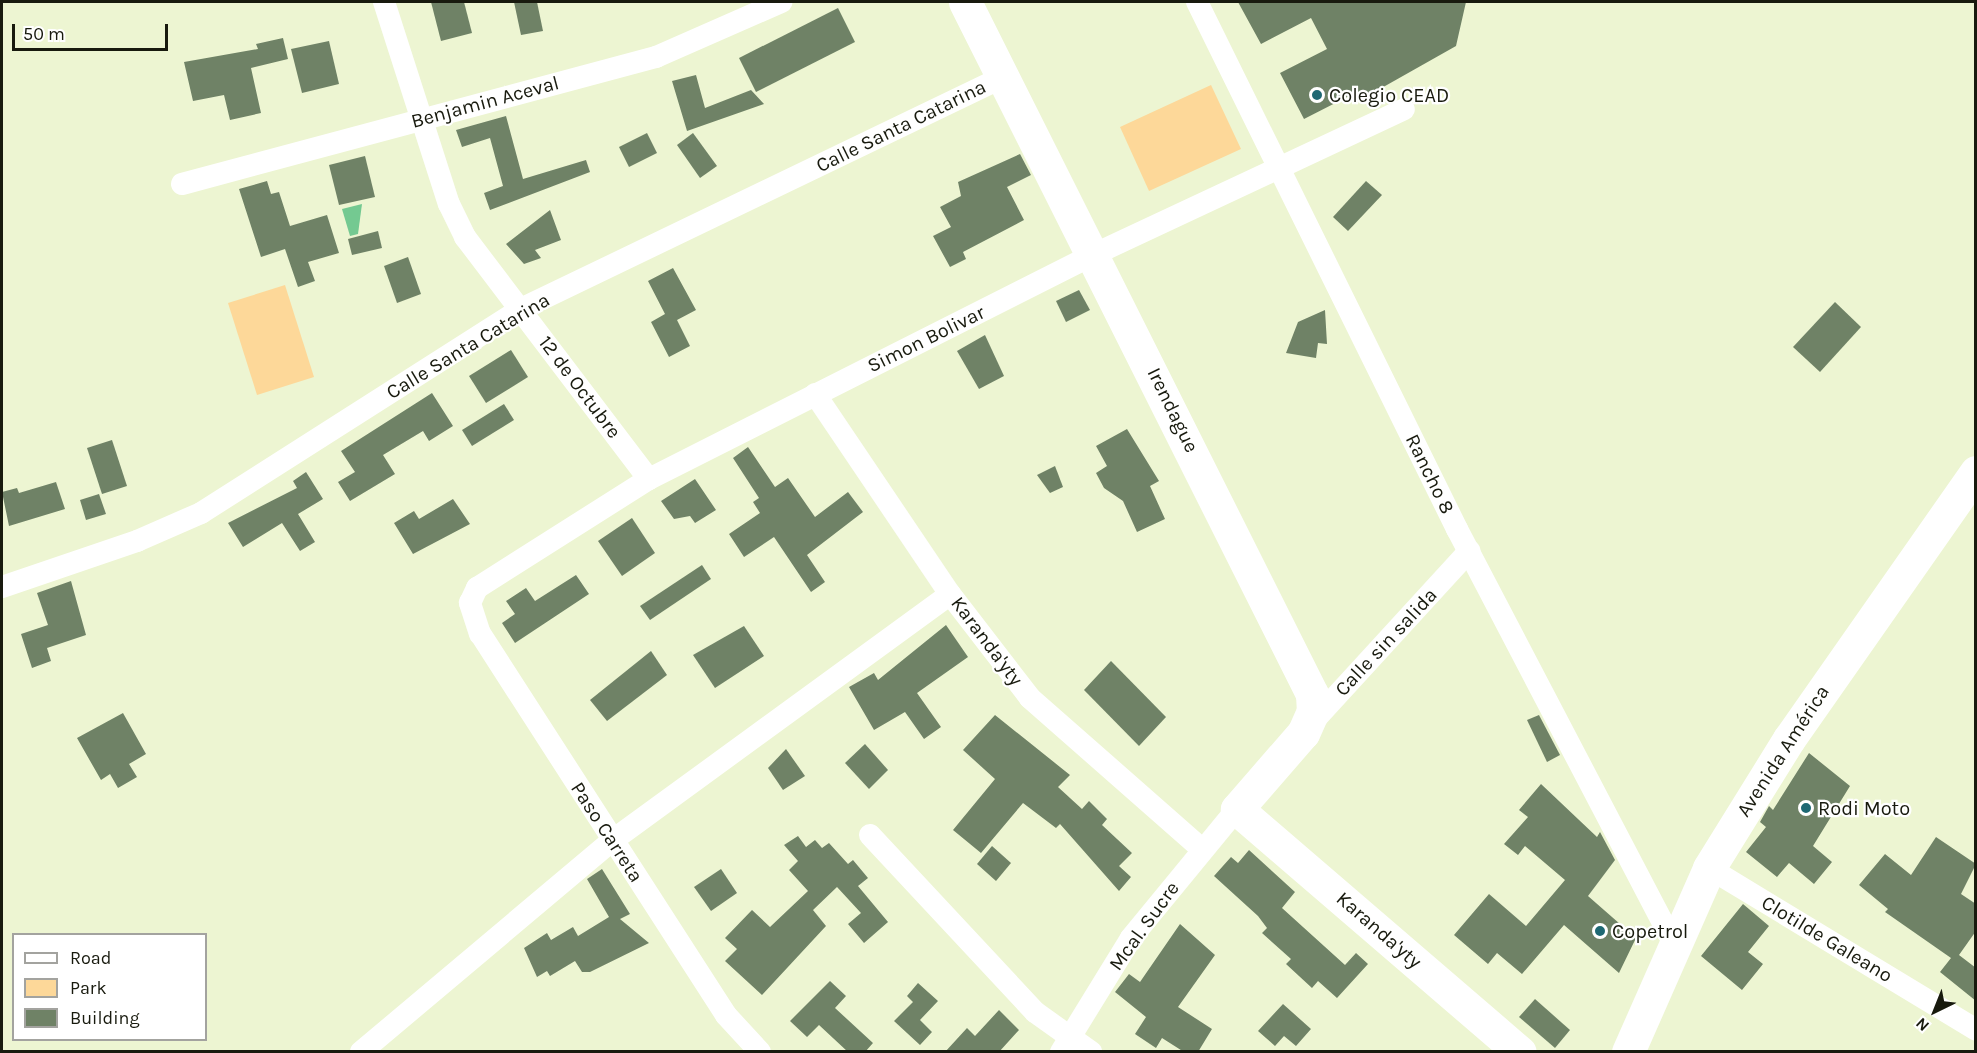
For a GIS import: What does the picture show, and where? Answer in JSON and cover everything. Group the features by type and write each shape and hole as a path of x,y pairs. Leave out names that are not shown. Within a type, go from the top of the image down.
{"street":[{"name":"12 de Octubre","path":"384,2 423,119 448,204 465,237 649,479"},
{"name":"Benjamin Aceval","path":"182,184 656,57 781,2"},
{"name":"Irendague","path":"965,2 1095,254 1300,665 1312,711 1303,733 1237,809"},
{"name":"Rancho 8","path":"1197,2 1469,552 1673,942"},
{"name":"Calle Santa Catarina","path":"2,587 137,541 201,513 521,309 1003,77"},
{"name":"Simon Bolivar","path":"470,603 490,579 649,479 1095,254 1404,109"},
{"name":"Karanda'yty","path":"815,394 950,594 1056,725 1202,849"},
{"name":"Avenida América","path":"1629,1052 1673,942 1709,868 1789,739 1976,472"},
{"name":"Calle sin salida","path":"1303,733 1469,552"},
{"path":"361,1052 613,840 950,594"},
{"name":"Paso Carreta","path":"470,603 480,634 748,1048"},
{"name":"Karanda'yty","path":"1237,809 1520,1052"},
{"name":"Mcal. Sucre","path":"1066,1044 1131,938 1237,809"},
{"path":"870,835 1066,1044 1091,1052"},
{"name":"Clotilde Galeano","path":"1709,868 1976,1030"}],"green space":[{"path":"1211,85 1241,149 1149,191 1120,127"},
{"path":"285,285 314,377 257,395 228,303"}],"shaded area":[{"path":"362,204 358,234 350,236 342,209"}],"building":[{"path":"431,2 464,2 472,33 441,41"},
{"path":"514,2 537,2 543,31 521,35"},
{"name":"Colegio CEAD","path":"1238,2 1466,2 1456,46 1355,103 1351,95 1304,119 1280,73 1327,49 1311,18 1261,44"},
{"path":"838,8 855,42 756,92 739,58"},
{"path":"283,38 288,59 251,68 261,113 230,120 224,95 193,101 184,62 258,49 256,44"},
{"path":"329,41 339,84 302,93 291,49"},
{"path":"696,75 705,108 751,90 764,104 687,131 672,81"},
{"path":"506,116 523,179 586,160 590,172 490,210 484,193 503,186 490,138 462,147 456,130"},
{"path":"647,133 657,153 629,167 619,147"},
{"path":"693,133 717,166 700,178 677,145"},
{"path":"1020,154 1031,175 1007,187 1024,220 963,252 966,259 950,267 933,236 951,227 940,207 961,196 958,182"},
{"path":"365,156 375,197 339,205 329,165"},
{"path":"267,181 271,194 279,192 290,226 327,215 339,253 308,262 315,281 298,287 285,249 261,257 239,189"},
{"path":"1366,181 1382,195 1348,231 1333,217"},
{"path":"550,210 561,240 535,250 541,258 524,264 506,244"},
{"path":"378,231 382,248 352,255 348,239"},
{"path":"408,257 421,294 397,303 384,266"},
{"path":"673,268 696,310 677,320 690,346 669,357 651,322 665,314 648,281"},
{"path":"1079,290 1090,310 1066,322 1056,301"},
{"path":"1835,302 1861,327 1820,372 1793,347"},
{"path":"1325,310 1327,344 1318,343 1316,358 1286,353 1298,322"},
{"path":"985,335 1004,376 979,389 957,351"},
{"path":"511,350 528,377 486,403 469,376"},
{"path":"432,393 453,426 429,441 423,431 383,455 395,474 350,501 338,482 355,472 341,451"},
{"path":"504,404 514,420 472,446 462,430"},
{"path":"1127,429 1159,481 1150,486 1165,519 1137,532 1123,501 1104,488 1096,473 1107,466 1096,446"},
{"path":"112,440 127,486 102,494 87,448"},
{"path":"748,447 775,487 788,478 815,517 848,492 863,512 807,555 825,582 811,592 774,537 744,557 729,534 760,513 753,502 759,498 733,458"},
{"path":"1055,466 1063,487 1050,493 1037,475"},
{"path":"306,472 323,499 298,514 315,542 300,551 282,523 243,547 228,523 297,488 293,481"},
{"path":"695,479 716,510 695,523 690,516 674,519 661,501"},
{"path":"56,482 65,509 9,526 2,492 17,488 19,493"},
{"path":"99,494 106,514 86,520 80,500"},
{"path":"453,499 470,524 413,554 394,523 414,511 419,519"},
{"path":"632,518 655,553 622,576 598,541"},
{"path":"702,565 711,579 650,620 640,606"},
{"path":"576,575 589,594 515,643 502,623 515,614 506,601 526,588 535,601"},
{"path":"71,581 86,635 47,648 51,661 32,668 21,634 48,625 37,593"},
{"path":"946,625 968,657 917,693 941,727 924,739 905,712 874,730 849,687 874,673 878,680"},
{"path":"744,626 764,656 715,688 693,655"},
{"path":"651,651 667,675 607,721 590,700"},
{"path":"1111,661 1166,717 1139,746 1084,690"},
{"path":"123,713 146,754 129,764 137,777 118,788 110,774 101,780 77,738"},
{"path":"995,715 1070,775 1058,787 1082,809 1089,801 1107,819 1102,825 1132,853 1119,866 1131,877 1119,891 1060,824 1056,828 1023,803 981,853 953,830 995,779 963,750"},
{"path":"1539,715 1560,755 1547,762 1527,720"},
{"path":"865,744 888,770 869,789 845,763"},
{"path":"786,749 805,776 783,790 768,768"},
{"path":"1809,753 1850,786 1813,846 1832,862 1814,884 1789,863 1777,877 1746,852 1766,827 1760,822 1769,806 1773,810"},
{"path":"1541,784 1597,837 1600,832 1615,860 1588,896 1636,938 1619,973 1564,925 1522,974 1497,953 1488,964 1454,935 1489,894 1526,926 1565,880 1525,846 1518,855 1504,844 1528,817 1519,810"},
{"path":"798,836 806,847 815,840 822,848 829,843 848,864 853,860 868,878 858,886 888,922 864,943 848,924 861,913 837,887 813,910 826,926 762,995 725,961 737,949 725,938 752,910 770,927 808,891 789,870 798,861 784,845"},
{"path":"1936,837 1976,864 1961,894 1976,904 1976,931 1959,955 1976,968 1976,1001 1940,972 1951,958 1885,912 1888,909 1859,885 1885,854 1911,875"},
{"path":"992,846 1011,863 996,881 977,864"},
{"path":"1249,850 1295,892 1282,908 1345,965 1356,953 1368,964 1337,998 1318,981 1312,988 1286,964 1291,959 1262,933 1267,928 1258,916 1214,876 1231,857 1238,863"},
{"path":"602,869 630,914 620,919 649,943 590,972 582,972 575,961 550,976 547,971 537,977 524,948 547,933 551,940 573,927 578,936 609,917 587,879"},
{"path":"721,869 737,893 711,911 694,887"},
{"path":"1743,904 1769,926 1748,952 1763,964 1742,990 1701,956"},
{"path":"1180,924 1215,955 1178,1007 1212,1029 1198,1052 1184,1052 1162,1038 1156,1048 1135,1034 1146,1017 1115,992 1129,974 1140,982"},
{"path":"830,981 846,996 835,1008 873,1043 865,1052 848,1052 819,1025 807,1037 790,1021"},
{"path":"918,983 938,1001 920,1020 932,1032 920,1045 894,1021 913,1002 907,996"},
{"path":"1535,999 1570,1030 1555,1048 1519,1017"},
{"path":"1283,1004 1311,1029 1296,1046 1284,1036 1275,1046 1258,1031"},
{"path":"999,1010 1019,1030 999,1052 945,1052 967,1028 975,1036"}],"place":[{"name":"Colegio CEAD","path":"1317,95"},
{"name":"Rodi Moto","path":"1806,808"},
{"name":"Copetrol","path":"1600,931"}]}
